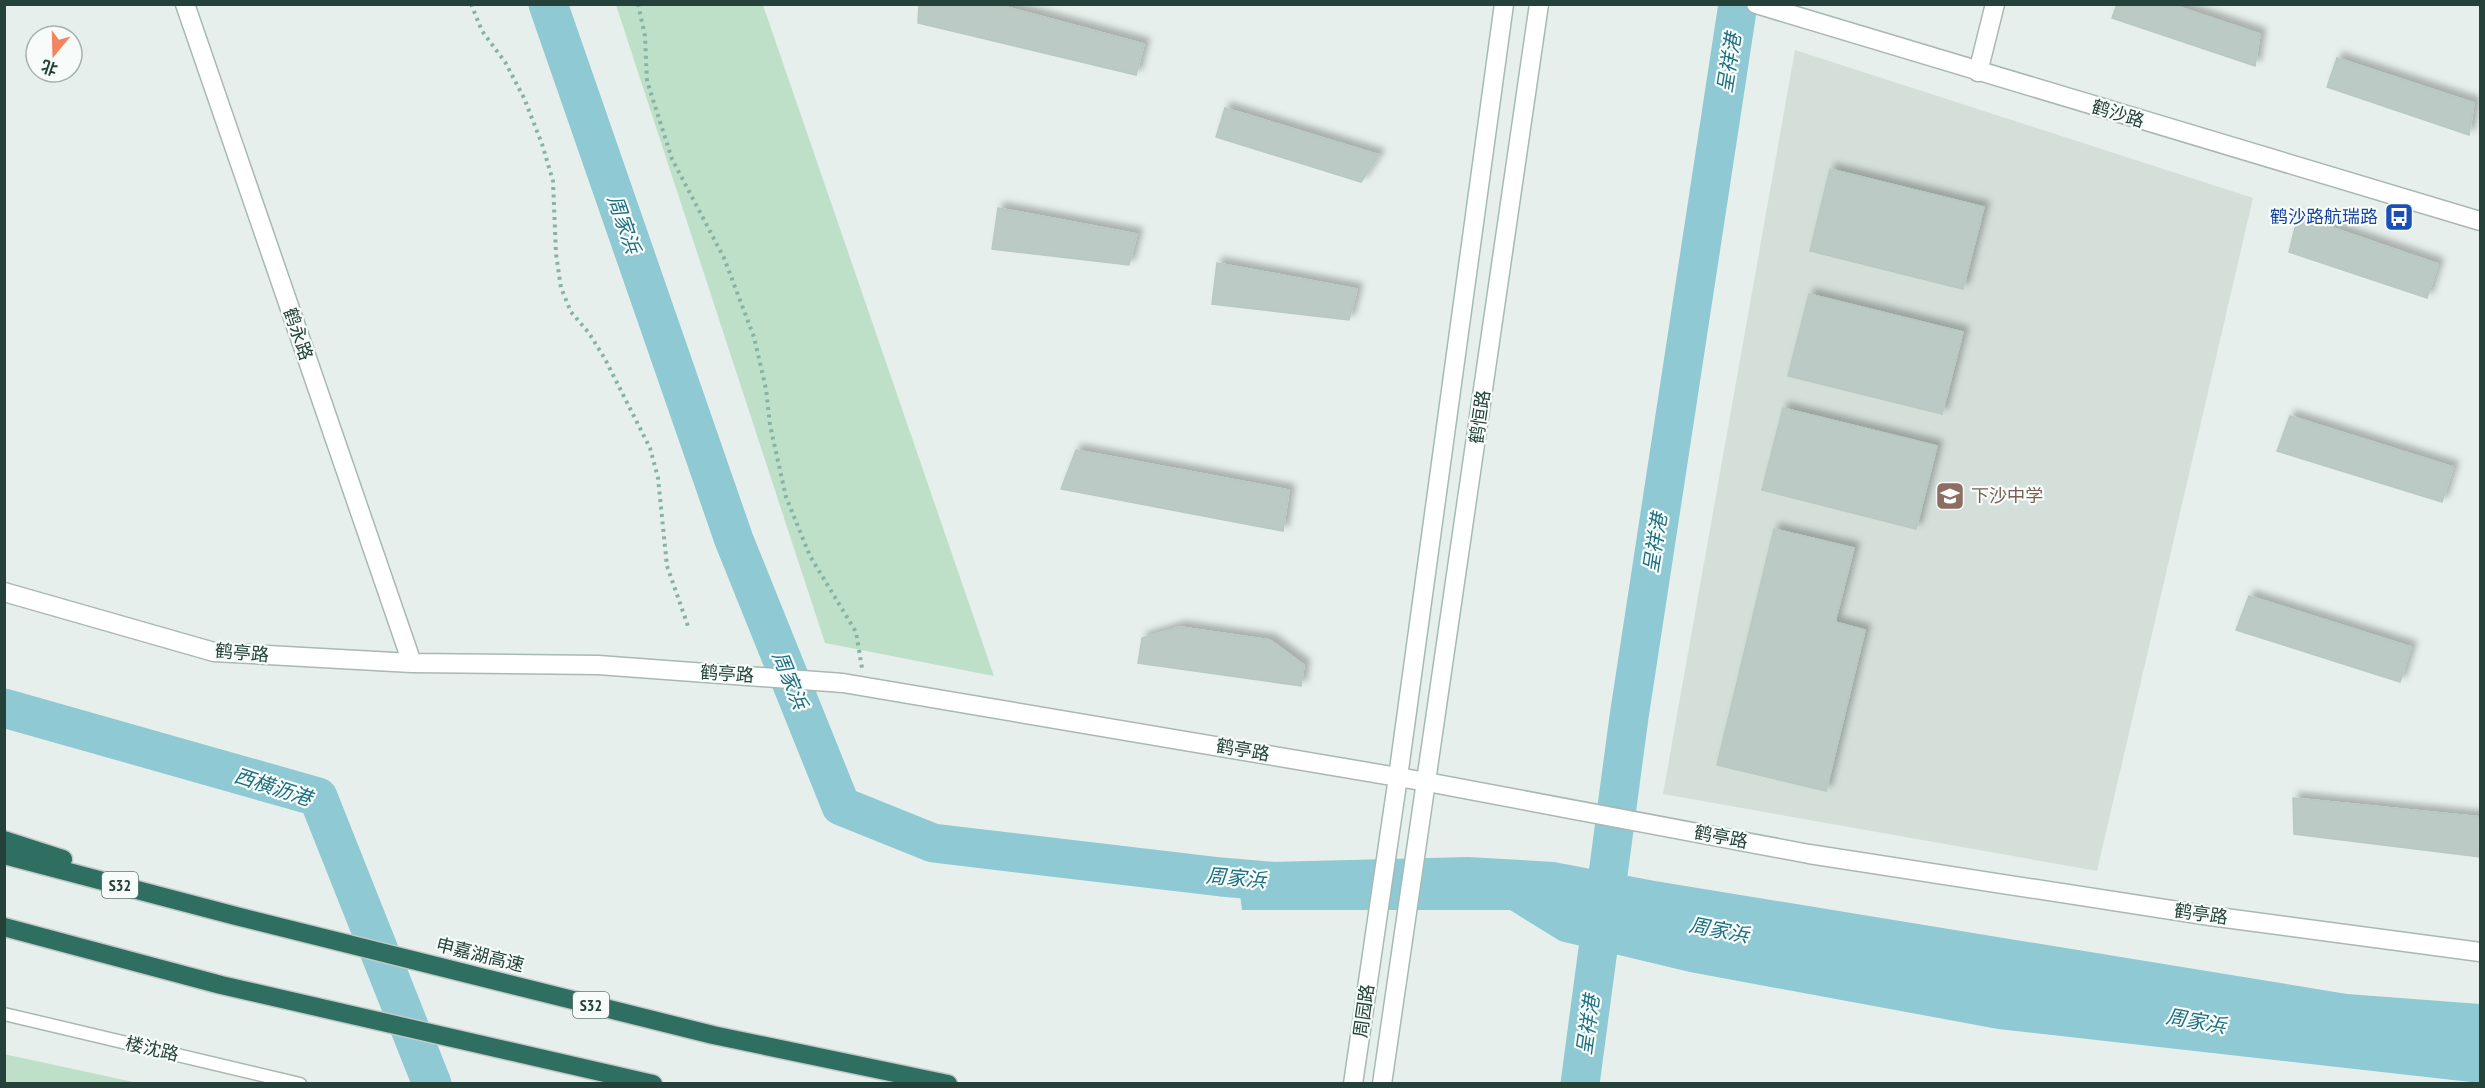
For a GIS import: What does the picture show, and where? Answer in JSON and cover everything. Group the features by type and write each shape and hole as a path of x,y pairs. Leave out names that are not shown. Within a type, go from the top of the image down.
{"highway":[{"path":"4,840 236,916"},
{"name":"申嘉湖高速","path":"4,855 236,916 714,1035 948,1083"},
{"path":"4,929 221,985 653,1083"}],"street":[{"name":"鹤永路","path":"185,4 412,663"},
{"name":"鹤恒路","path":"1390,827 1504,4"},
{"name":"鹤恒路","path":"1418,830 1427,782 1539,4"},
{"name":"鹤沙路","path":"1756,4 2481,221"},
{"path":"1978,72 1995,4"},
{"name":"鹤亭路","path":"4,592 214,652 412,663 598,665 864,686 1427,782 1809,854 2174,910 2481,952"},
{"name":"周园路","path":"1353,1083 1390,827"},
{"name":"周园路","path":"1382,1083 1418,830"}],"lane":[{"name":"楼沈路","path":"4,1014 300,1083"}],"path":[{"path":"471,4 482,31 505,62 524,98 542,144 553,181 556,254 561,288 571,312 589,333 605,359 650,448 658,478 667,566 689,629"},
{"path":"638,4 645,36 647,81 672,159 724,258 754,337 786,497 810,556 856,632 864,686"}],"shaded area":[{"name":"下沙中学","path":"1795,50 2253,198 2097,871 1663,794"}],"green space":[{"path":"616,5 763,5 994,676 825,643"},
{"path":"4,1054 138,1083 5,1083"}],"water":[{"path":"1468,857 1554,862 1655,881 2347,994 2480,1004 2480,1083 1998,1029 1690,972 1560,941 1510,910 1242,910 1236,863"}],"building":[{"path":"919,4 995,4 1144,44 1136,75 918,23"},
{"path":"2117,4 2170,4 2260,34 2255,66 2112,18"},
{"path":"2337,58 2474,103 2469,135 2327,87"},
{"path":"1225,108 1379,155 1361,182 1216,137"},
{"path":"1830,169 1984,207 1963,289 1810,251"},
{"path":"998,208 1137,234 1129,265 992,249"},
{"path":"2298,216 2438,264 2427,298 2289,252"},
{"path":"1217,263 1357,289 1349,320 1212,304"},
{"path":"1809,294 1963,332 1942,414 1788,376"},
{"path":"1783,408 1937,446 1916,529 1762,490"},
{"path":"2290,416 2453,467 2442,502 2277,451"},
{"path":"1076,450 1289,490 1283,531 1061,489"},
{"path":"1774,529 1854,548 1835,622 1865,630 1826,791 1717,765"},
{"path":"2249,596 2411,647 2400,682 2236,630"},
{"path":"1180,627 1270,640 1304,665 1301,686 1138,663 1142,638"},
{"path":"2293,798 2480,817 2480,857 2294,834"}],"waterway":[{"name":"周家浜","path":"548,4 734,540 841,806 933,843 1221,877 1292,883"},
{"name":"呈祥港","path":"1580,1084 1629,717 1738,4"},
{"name":"西横沥港","path":"4,708 318,797 432,1084"}],"place":[{"name":"鹤沙路航瑞路","path":"2399,217"},
{"name":"下沙中学","path":"1950,496"}]}
